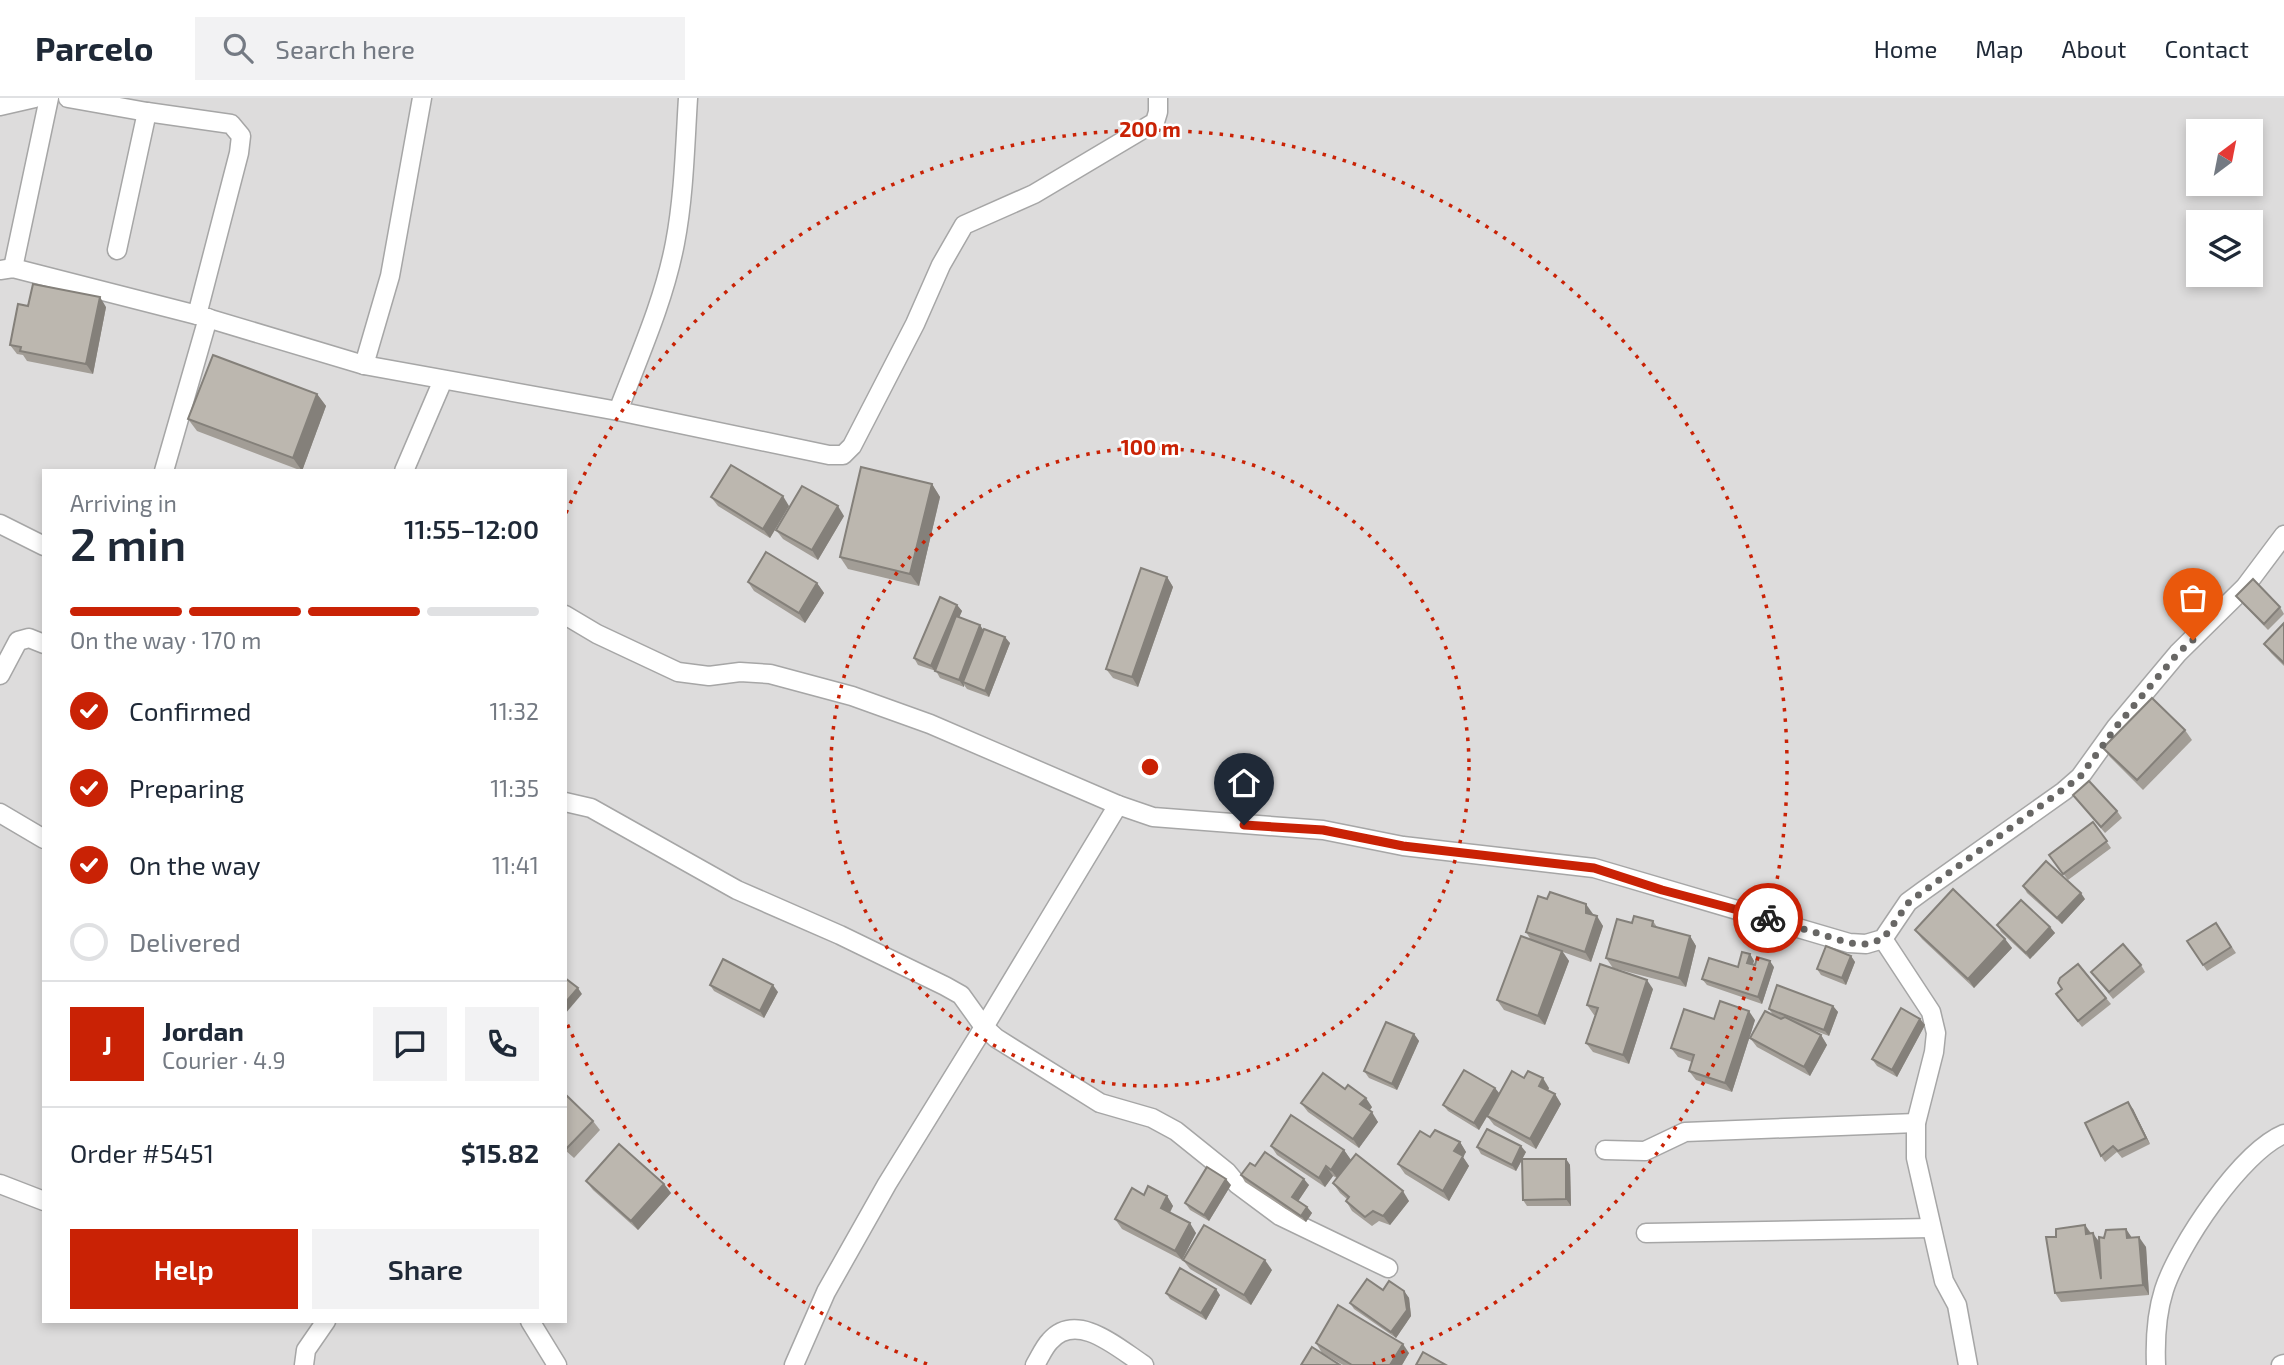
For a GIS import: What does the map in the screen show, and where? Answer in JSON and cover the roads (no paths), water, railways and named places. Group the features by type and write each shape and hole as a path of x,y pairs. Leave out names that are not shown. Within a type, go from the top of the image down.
{"street":[{"path":"0,106 35,98"},
{"path":"49,98 7,269 203,316 364,365 618,411 829,455 844,455 852,446 915,324 941,265 964,225 1034,194 1155,122 1158,98"},
{"path":"68,98 147,113 231,124 241,136 203,316 165,469"},
{"path":"364,365 390,276 422,98"},
{"path":"618,411 661,299 676,241 688,98"},
{"path":"117,250 147,113"},
{"path":"405,469 443,380"},
{"path":"0,524 42,545"},
{"path":"567,616 597,634 678,672 709,677 740,672 771,674 852,696 930,724 1118,805 1153,817 1323,830 1403,846 1594,868 1849,943 1866,944 1883,939 1909,902 2080,777 2124,717 2178,653 2245,587 2284,535"},
{"path":"0,675 18,641 29,638 42,643"},
{"path":"567,802 592,808 737,890 840,935 961,995 984,1027 996,1038 1100,1103 1152,1118 1176,1131 1227,1172 1252,1197 1290,1223 1388,1268"},
{"path":"794,1365 827,1292 880,1196 1118,805"},
{"path":"0,813 42,838"},
{"path":"1883,939 1931,1012 1936,1033 1934,1052 1916,1123 1916,1158 1944,1281 1957,1304 1968,1365"},
{"path":"1605,1150 1645,1151 1685,1132 1916,1123"},
{"path":"2156,1365 2157,1317 2165,1287 2196,1226 2235,1176 2261,1150 2284,1134"},
{"path":"0,1184 42,1200"},
{"path":"1646,1233 1931,1228"},
{"path":"304,1365 306,1350 325,1323"},
{"path":"531,1323 557,1365"},
{"path":"1035,1365 1050,1340 1069,1329 1094,1333 1144,1365"}]}
